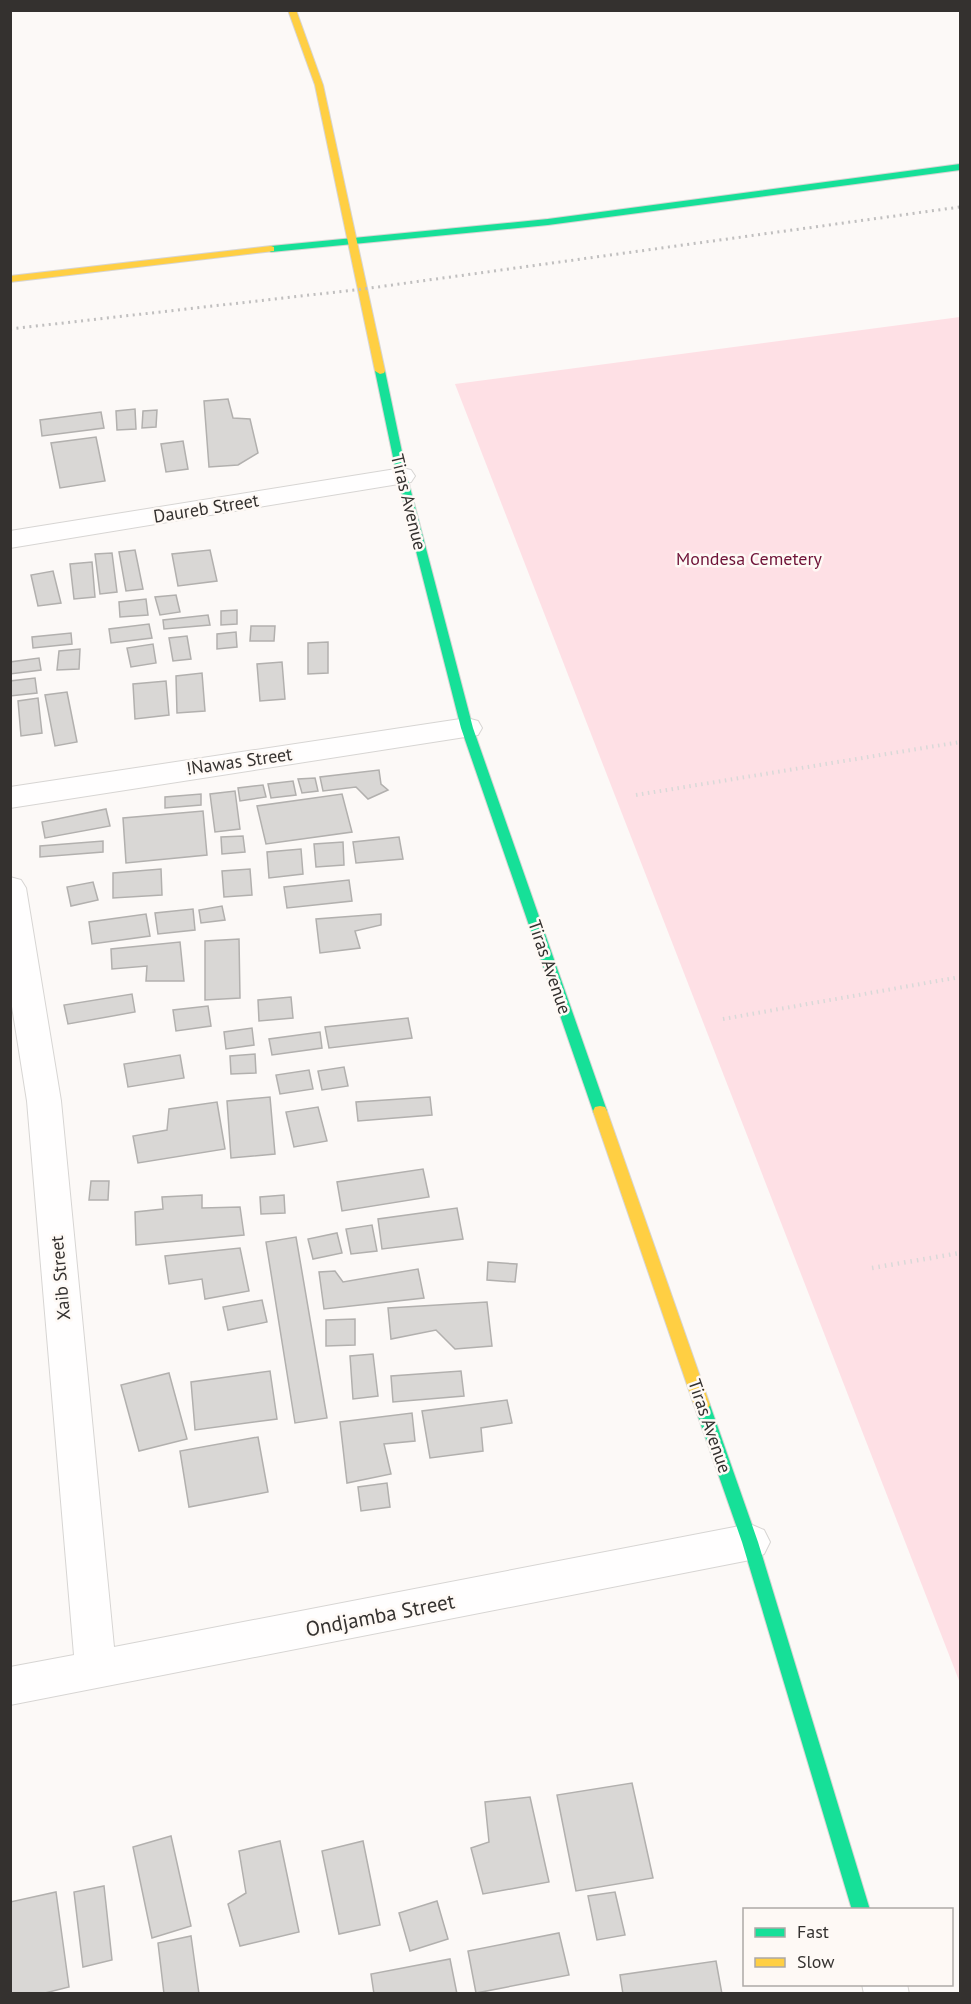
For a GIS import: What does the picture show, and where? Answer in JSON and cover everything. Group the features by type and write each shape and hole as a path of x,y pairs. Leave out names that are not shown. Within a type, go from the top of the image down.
{"street":[{"name":"Tiras Avenue","path":"292,10 319,85 334,165 402,476 467,728 750,1542 860,1908"},
{"path":"10,279 352,240 548,222 960,167"},
{"name":"Daureb Street","path":"10,540 402,476"},
{"name":"!Nawas Street","path":"10,798 467,728"},
{"name":"Xaib Street","path":"10,888 44,1101 96,1670"},
{"name":"Ondjamba Street","path":"10,1686 750,1542"}],"path":[{"path":"636,795 960,742"},
{"path":"723,1019 960,977"},
{"path":"872,1268 960,1252"}],"green space":[{"name":"Mondesa Cemetery","path":"960,317 960,1683 455,384"}],"building":[{"path":"228,399 233,418 250,419 258,453 238,465 209,467 204,401"},
{"path":"135,409 136,429 117,430 116,411"},
{"path":"157,410 156,427 142,428 143,411"},
{"path":"101,412 104,428 42,436 40,420"},
{"path":"96,437 105,481 60,488 51,443"},
{"path":"183,441 188,469 166,472 161,444"},
{"path":"135,550 143,589 126,591 119,552"},
{"path":"210,550 217,581 178,586 172,554"},
{"path":"112,553 117,592 100,594 95,554"},
{"path":"92,562 95,597 74,599 70,564"},
{"path":"53,571 61,603 38,606 31,575"},
{"path":"176,595 180,612 160,615 155,597"},
{"path":"146,599 148,615 120,617 119,602"},
{"path":"237,610 237,624 221,625 221,611"},
{"path":"208,615 210,625 164,629 163,620"},
{"path":"149,624 152,638 111,643 109,629"},
{"path":"251,626 275,626 274,641 250,641"},
{"path":"236,632 237,647 217,649 217,634"},
{"path":"71,633 72,644 33,648 32,637"},
{"path":"187,636 191,659 173,661 169,638"},
{"path":"328,642 328,673 308,674 308,643"},
{"path":"153,644 156,663 131,667 127,648"},
{"path":"80,649 79,669 57,670 59,651"},
{"path":"39,658 41,670 10,674 10,662"},
{"path":"282,662 285,699 260,701 257,664"},
{"path":"202,673 205,711 177,713 176,676"},
{"path":"35,678 37,693 10,696 10,681"},
{"path":"166,681 169,715 135,719 133,684"},
{"path":"67,692 77,742 55,746 45,695"},
{"path":"38,698 42,733 21,736 18,701"},
{"path":"379,770 381,784 388,790 368,799 356,787 323,791 320,777"},
{"path":"315,778 318,791 302,793 298,779"},
{"path":"293,781 296,795 271,798 268,784"},
{"path":"263,785 266,797 240,801 238,788"},
{"path":"235,791 240,829 215,832 210,794"},
{"path":"201,794 201,805 165,808 165,797"},
{"path":"342,794 352,832 266,844 257,806"},
{"path":"106,809 110,826 45,838 42,822"},
{"path":"203,811 207,855 126,863 123,818"},
{"path":"243,836 245,852 222,854 221,837"},
{"path":"399,837 403,859 356,863 353,842"},
{"path":"103,841 103,852 40,857 40,846"},
{"path":"343,842 344,865 316,867 314,844"},
{"path":"301,849 303,874 269,878 267,852"},
{"path":"161,869 162,895 113,898 113,873"},
{"path":"250,869 252,895 224,897 222,871"},
{"path":"349,880 352,901 287,908 284,887"},
{"path":"93,882 98,900 71,906 67,887"},
{"path":"222,906 225,920 201,923 199,910"},
{"path":"193,909 195,930 158,934 155,913"},
{"path":"146,914 150,936 92,944 89,922"},
{"path":"381,914 381,925 355,931 360,948 320,953 316,919"},
{"path":"239,939 240,998 205,1000 205,941"},
{"path":"180,942 184,981 146,981 147,966 112,969 111,949"},
{"path":"132,994 135,1012 68,1024 64,1005"},
{"path":"291,997 293,1018 259,1021 258,1000"},
{"path":"208,1006 211,1026 176,1031 173,1010"},
{"path":"408,1018 412,1038 329,1048 325,1027"},
{"path":"252,1028 254,1045 226,1049 224,1032"},
{"path":"320,1032 322,1048 272,1055 269,1039"},
{"path":"255,1054 256,1073 231,1074 230,1056"},
{"path":"180,1055 184,1078 128,1087 124,1064"},
{"path":"344,1067 348,1086 322,1090 318,1071"},
{"path":"309,1070 313,1089 280,1094 276,1075"},
{"path":"270,1097 275,1154 231,1158 227,1101"},
{"path":"430,1097 432,1115 358,1121 356,1102"},
{"path":"217,1102 225,1149 138,1163 133,1136 167,1130 169,1109"},
{"path":"318,1107 327,1141 294,1147 286,1112"},
{"path":"423,1169 429,1197 342,1211 337,1182"},
{"path":"91,1181 109,1181 108,1200 89,1200"},
{"path":"202,1195 202,1208 240,1207 244,1235 136,1245 135,1212 163,1209 162,1197"},
{"path":"284,1195 285,1213 261,1214 260,1197"},
{"path":"457,1208 463,1239 382,1249 378,1219"},
{"path":"372,1225 377,1251 351,1254 346,1229"},
{"path":"337,1233 342,1253 313,1259 308,1239"},
{"path":"296,1237 327,1418 295,1423 266,1242"},
{"path":"240,1248 249,1291 205,1299 202,1279 169,1284 165,1256"},
{"path":"488,1262 517,1264 515,1282 487,1280"},
{"path":"418,1269 424,1298 324,1309 319,1272 335,1271 343,1282"},
{"path":"262,1300 267,1322 228,1330 223,1307"},
{"path":"487,1302 492,1346 455,1349 436,1330 391,1339 388,1308"},
{"path":"355,1319 355,1345 326,1346 326,1320"},
{"path":"373,1354 378,1396 353,1399 350,1356"},
{"path":"270,1371 277,1419 195,1430 191,1382"},
{"path":"461,1371 464,1396 393,1402 391,1376"},
{"path":"169,1373 187,1439 139,1451 121,1385"},
{"path":"507,1400 512,1423 481,1428 483,1451 430,1458 422,1411"},
{"path":"412,1413 415,1441 384,1444 391,1474 347,1483 340,1422"},
{"path":"258,1437 268,1492 189,1507 180,1451"},
{"path":"387,1483 390,1507 361,1511 358,1487"},
{"path":"632,1783 653,1878 576,1891 557,1795"},
{"path":"530,1797 549,1882 483,1894 471,1848 489,1842 485,1802"},
{"path":"171,1836 191,1926 152,1938 133,1847"},
{"path":"280,1841 299,1932 240,1946 228,1904 246,1893 239,1851"},
{"path":"363,1841 380,1925 339,1934 322,1851"},
{"path":"104,1886 112,1960 83,1967 74,1892"},
{"path":"56,1892 69,1987 41,1994 10,1994 10,1902"},
{"path":"615,1892 625,1935 597,1940 588,1896"},
{"path":"437,1901 448,1939 410,1951 399,1913"},
{"path":"559,1933 569,1975 476,1993 468,1951"},
{"path":"191,1936 199,1994 164,1994 158,1943"},
{"path":"450,1959 457,1994 374,1994 371,1974"},
{"path":"716,1961 722,1994 623,1994 620,1975"}],"railway":[{"path":"10,329 363,289 960,207"}],"traffic: fast":[{"path":"271,249 548,222 960,167"},
{"path":"380,371 402,476 467,728 600,1111"},
{"path":"702,1405 750,1542 860,1908"}],"traffic: slow":[{"path":"292,10 319,85 380,371"},
{"path":"10,279 271,249"},
{"path":"600,1111 702,1405"}]}
